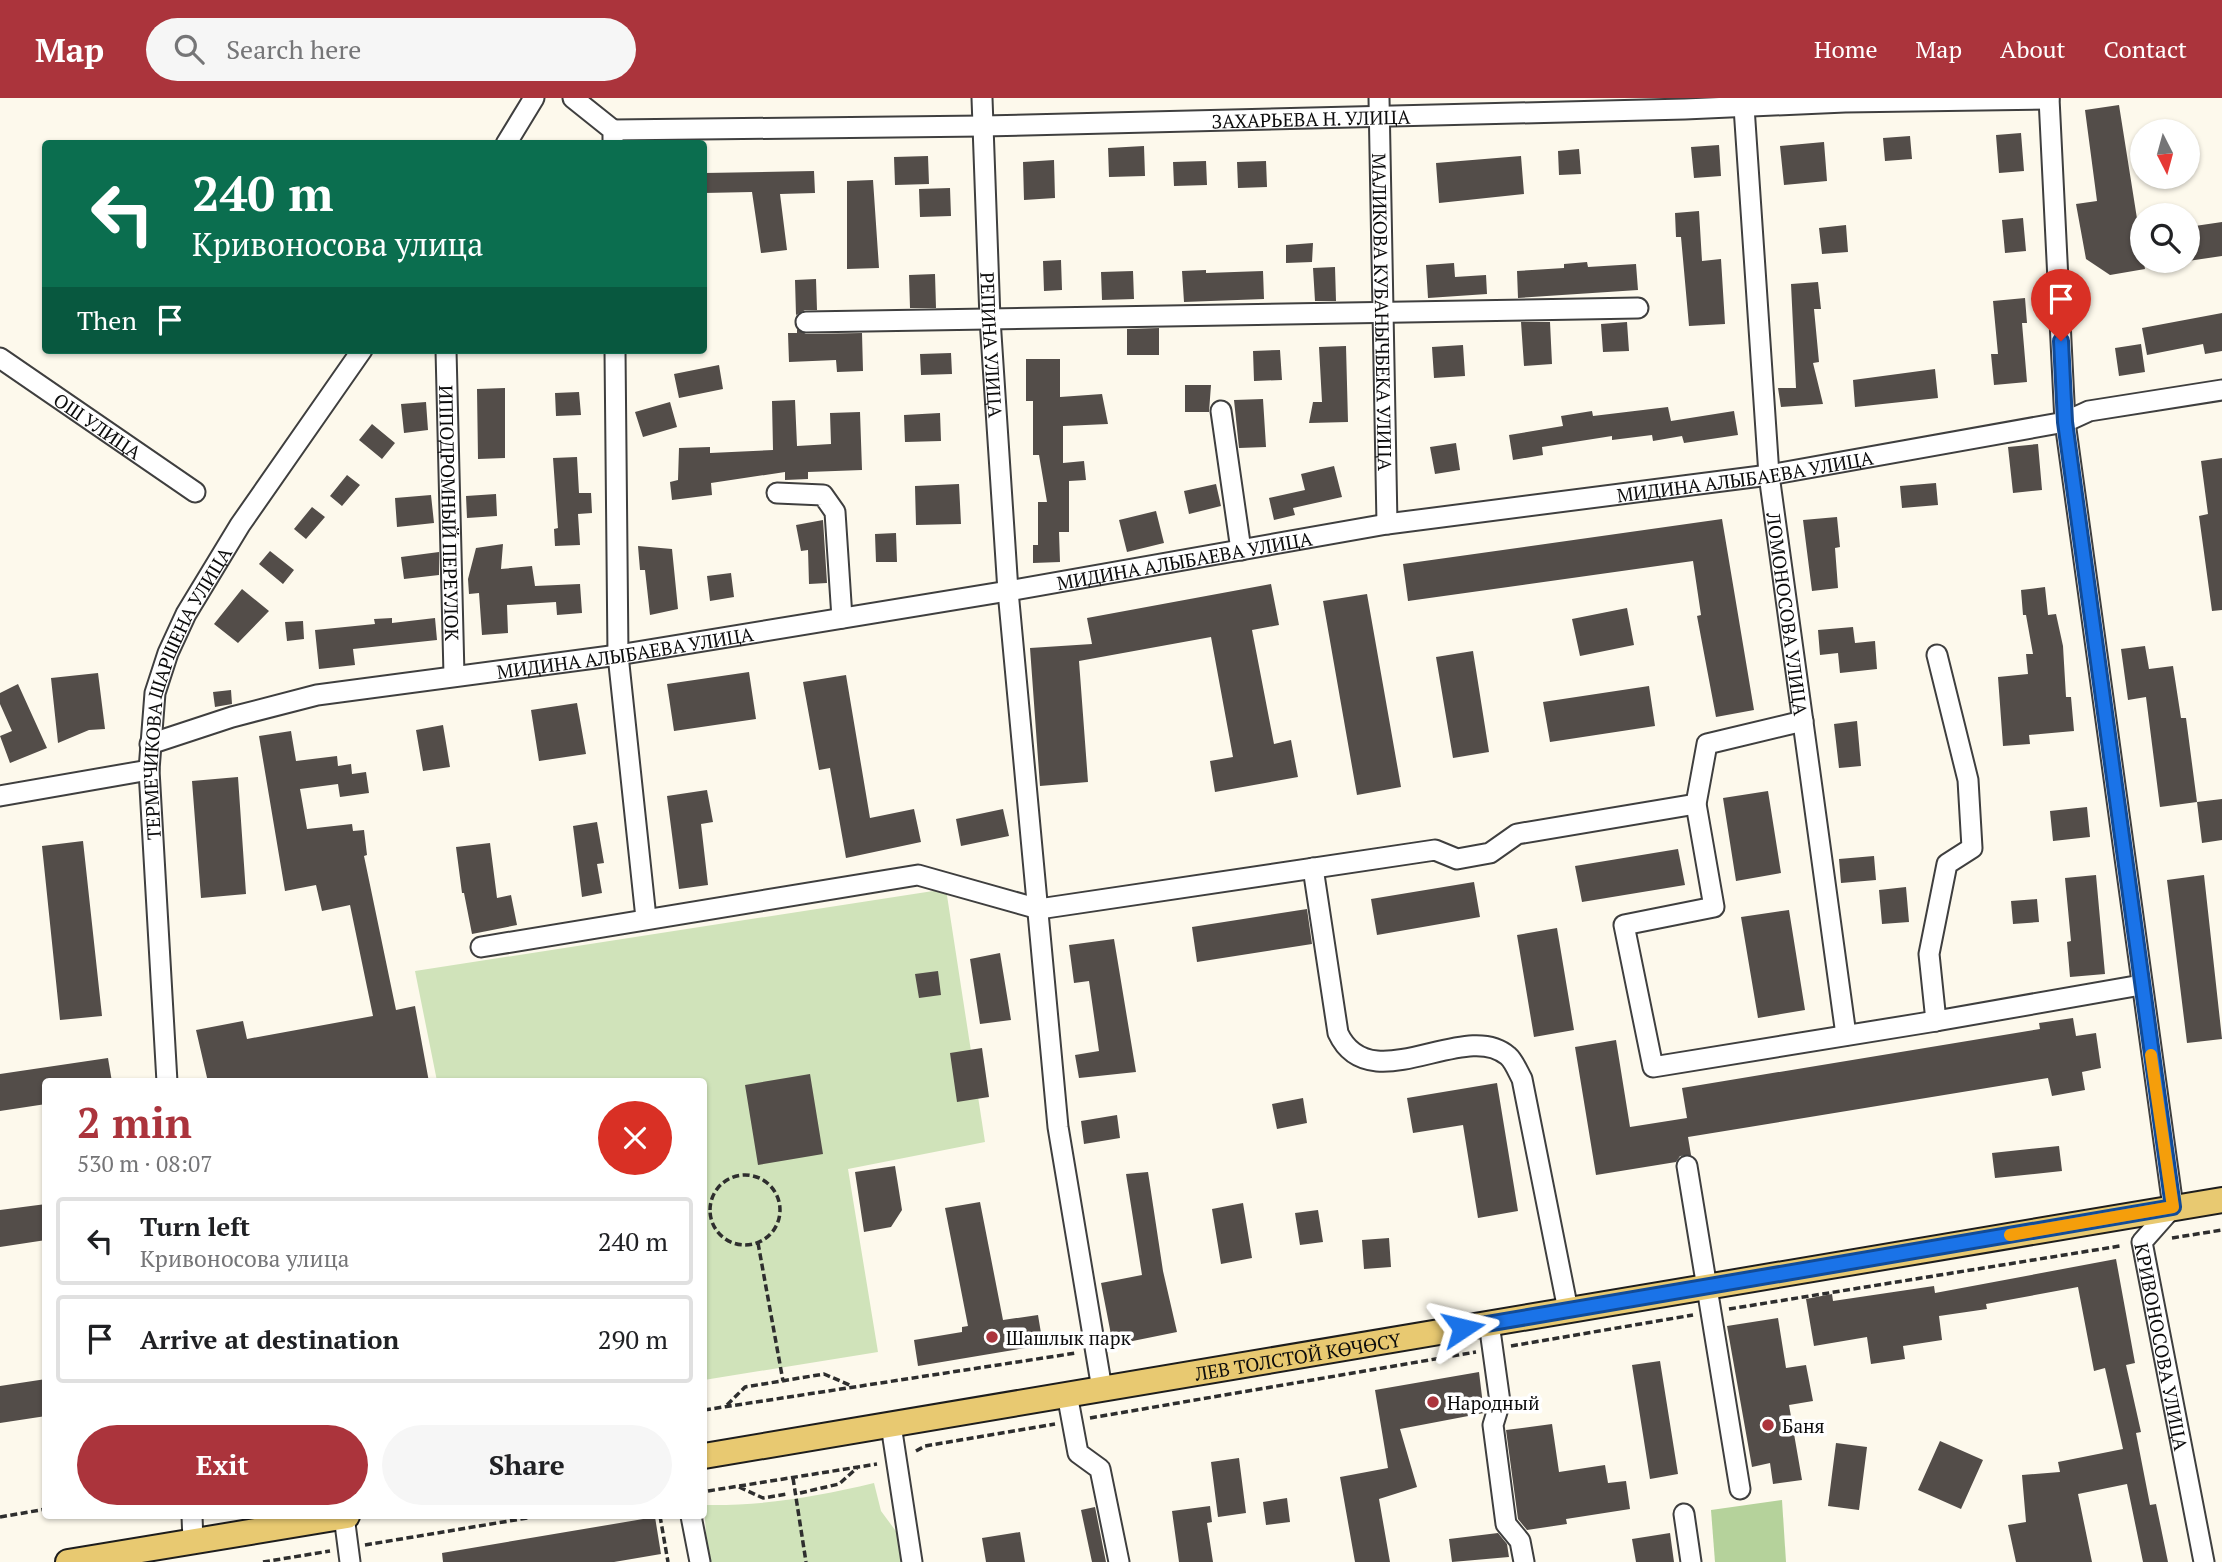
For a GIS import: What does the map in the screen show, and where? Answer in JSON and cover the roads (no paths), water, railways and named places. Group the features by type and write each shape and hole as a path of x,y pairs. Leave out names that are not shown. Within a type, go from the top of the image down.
{"main road":[{"name":"ЛЕВ ТОЛСТОЙ КӨЧӨСҮ","path":"707,1456 2222,1200"},
{"path":"68,1562 327,1519"}],"street":[{"path":"508,140 534,98"},
{"path":"573,98 613,137"},
{"name":"РЕПИНА УЛИЦА","path":"982,98 990,319 1009,591 1058,1127 1102,1389"},
{"path":"2049,99 2065,422 2173,1207"},
{"name":"ЗАХАРЬЕВА Н. УЛИЦА","path":"613,137 983,126 1379,107 1684,104 1744,107 1845,100 2049,99"},
{"name":"МАЛИКОВА КУБАНЫЧБЕКА УЛИЦА","path":"1379,107 1387,524"},
{"name":"ЛОМОНОСОВА УЛИЦА","path":"1744,107 1769,475 1846,1035"},
{"path":"806,322 1638,308"},
{"name":"ТЕРМЕЧИКОВА ШАРШЕНА УЛИЦА","path":"167,1078 149,770 155,693 168,653 186,614 240,525 359,354"},
{"name":"ИППОДРОМНЫЙ ПЕРЕУЛОК","path":"446,354 454,676"},
{"path":"615,354 618,654 646,918"},
{"name":"ОШ УЛИЦА","path":"0,358 195,492"},
{"name":"МИДИНА АЛЫБАЕВА УЛИЦА","path":"150,744 233,717 317,695 618,654 1009,591 1387,524 1769,475 2065,422 2089,411 2222,390"},
{"path":"1221,411 1241,550"},
{"path":"777,493 823,495 835,512 842,618"},
{"path":"1936,1020 1929,954 1936,909 1947,864 1972,848 1968,780 1937,655"},
{"path":"1803,721 1707,744 1696,804 1714,907 1624,925 1653,1067 2141,985"},
{"path":"0,796 149,770"},
{"path":"481,947 918,875 1039,909 1435,850 1457,859 1490,853 1517,834 1696,804"},
{"path":"1313,868 1338,1033 1352,1054 1366,1060 1386,1061 1467,1047 1508,1055 1515,1066 1522,1079 1568,1310"},
{"path":"1687,1166 1740,1489"},
{"name":"КРИВОНОСОВА УЛИЦА","path":"2173,1207 2142,1242 2204,1562"},
{"path":"1489,1323 1500,1402 1493,1425 1506,1524 1520,1541 1524,1562"},
{"path":"1067,1394 1078,1453 1100,1469 1119,1562"},
{"path":"891,1425 912,1562"},
{"path":"1684,1514 1691,1562"},
{"path":"192,1519 193,1542"},
{"path":"345,1519 349,1555"},
{"path":"692,1519 700,1562"}],"place":[{"name":"Шашлык парк","path":"992,1337"},
{"name":"Народный","path":"1433,1402"},
{"name":"Баня","path":"1768,1425"}]}
